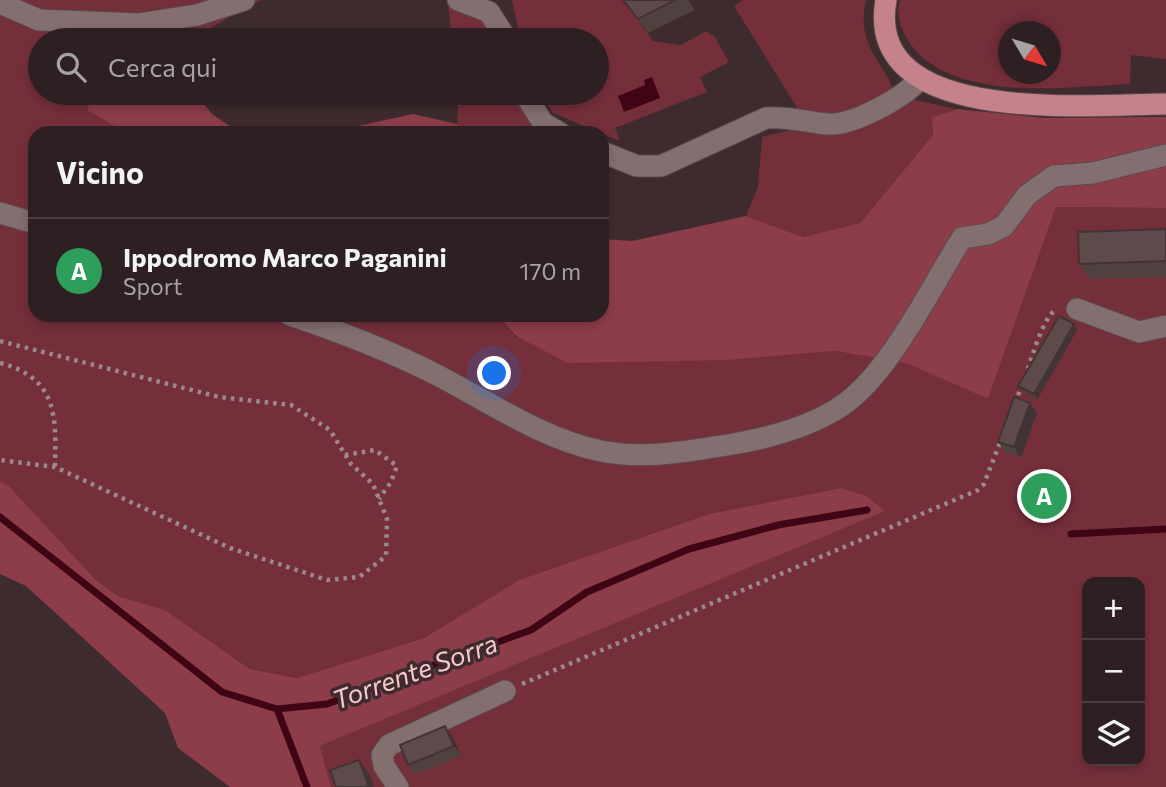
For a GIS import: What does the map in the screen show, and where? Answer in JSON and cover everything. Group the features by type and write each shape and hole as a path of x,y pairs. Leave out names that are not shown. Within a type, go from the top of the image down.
{"main road":[{"path":"887,0 884,21 888,39 900,60 920,79 956,93 991,100 1166,104"}],"lane":[{"path":"0,3 39,20 139,24 197,15 244,0"},
{"path":"458,0 489,12 499,28"},
{"path":"609,155 637,166 661,166 766,118 784,116 828,124 853,119 896,99 920,79"},
{"path":"532,105 543,123 548,126"},
{"path":"309,322 386,350 553,435 600,451 633,455 677,453 748,441 817,420 847,402 881,367 962,238 988,234 1004,226 1027,195 1054,176 1093,173 1166,155"},
{"path":"0,213 28,221"},
{"path":"1077,309 1139,332 1166,326"},
{"path":"398,787 384,766 382,755 389,745 505,691"}],"path":[{"path":"1012,411 1051,312 1064,307 1077,309"},
{"path":"0,341 219,397 290,405 330,430 345,455 373,484 387,519 386,556 359,577 327,580 230,548 55,467 0,460"},
{"path":"0,363 43,386 56,413 55,467"},
{"path":"505,691 978,490 984,484 1003,436"},
{"path":"345,455 376,450 397,466 391,482 379,499"}],"shaded area":[{"path":"0,0 261,0 210,28 28,28 28,105 89,105 88,110 116,126 28,126 28,322 503,322 516,337 728,360 835,351 906,363 988,399 1056,207 1166,208 1166,787 331,787 320,746 884,511 841,488 709,514 519,580 424,638 297,678 250,669 165,610 118,596 96,580 9,486 0,481"},
{"path":"512,0 623,0 653,41 681,45 706,31 715,37 729,62 700,77 707,92 615,128 620,141 609,136 609,126 584,126 553,113 548,105 609,105 609,28 518,28"},
{"path":"743,0 866,0 864,29 867,40 895,93 847,116 801,114 734,6"},
{"path":"900,0 1166,0 1166,59 1131,55 1130,84 1044,88 983,84 955,76 930,63 911,45 899,18"},
{"path":"448,4 485,17 492,28 451,28"},
{"path":"652,77 660,98 624,112 618,96 645,85 644,80"},
{"path":"911,99 956,109 932,117 933,135 860,223 803,237 746,216 758,187 762,137 790,130 823,134"},
{"path":"88,105 205,105 212,114 230,126 115,126 87,110"},
{"path":"458,105 524,105 536,126 459,126"},
{"path":"957,109 1044,118 1166,117 1166,208 1056,207 988,399 906,363 835,351 728,360 568,363 516,336 503,322 609,322 609,239 632,241 746,216 803,237 860,223 933,135 932,117"},
{"path":"413,114 459,126 358,126"},
{"path":"0,481 9,486 96,580 118,596 165,610 250,669 297,678 424,638 519,580 709,514 841,488 866,496 885,511 320,746 331,787 230,787 178,748 165,713 26,586 0,574"}],"building":[{"path":"623,0 675,0 638,19"},
{"path":"1166,229 1166,261 1079,264 1078,232"},
{"path":"1059,316 1074,324 1034,394 1018,386"},
{"path":"1014,397 1030,403 1014,447 998,442"},
{"path":"445,726 454,746 408,765 400,745"},
{"path":"359,760 369,787 336,787 330,770"}],"waterway":[{"name":"Torrente Sorra","path":"0,517 222,692 277,709 327,704 531,630 587,592 689,549 778,525 867,510"},
{"name":"Torrente Sorra","path":"1071,534 1166,529"},
{"path":"277,709 307,787"}],"place":[{"name":"Ippodromo Marco Paganini","path":"1044,496"}]}
